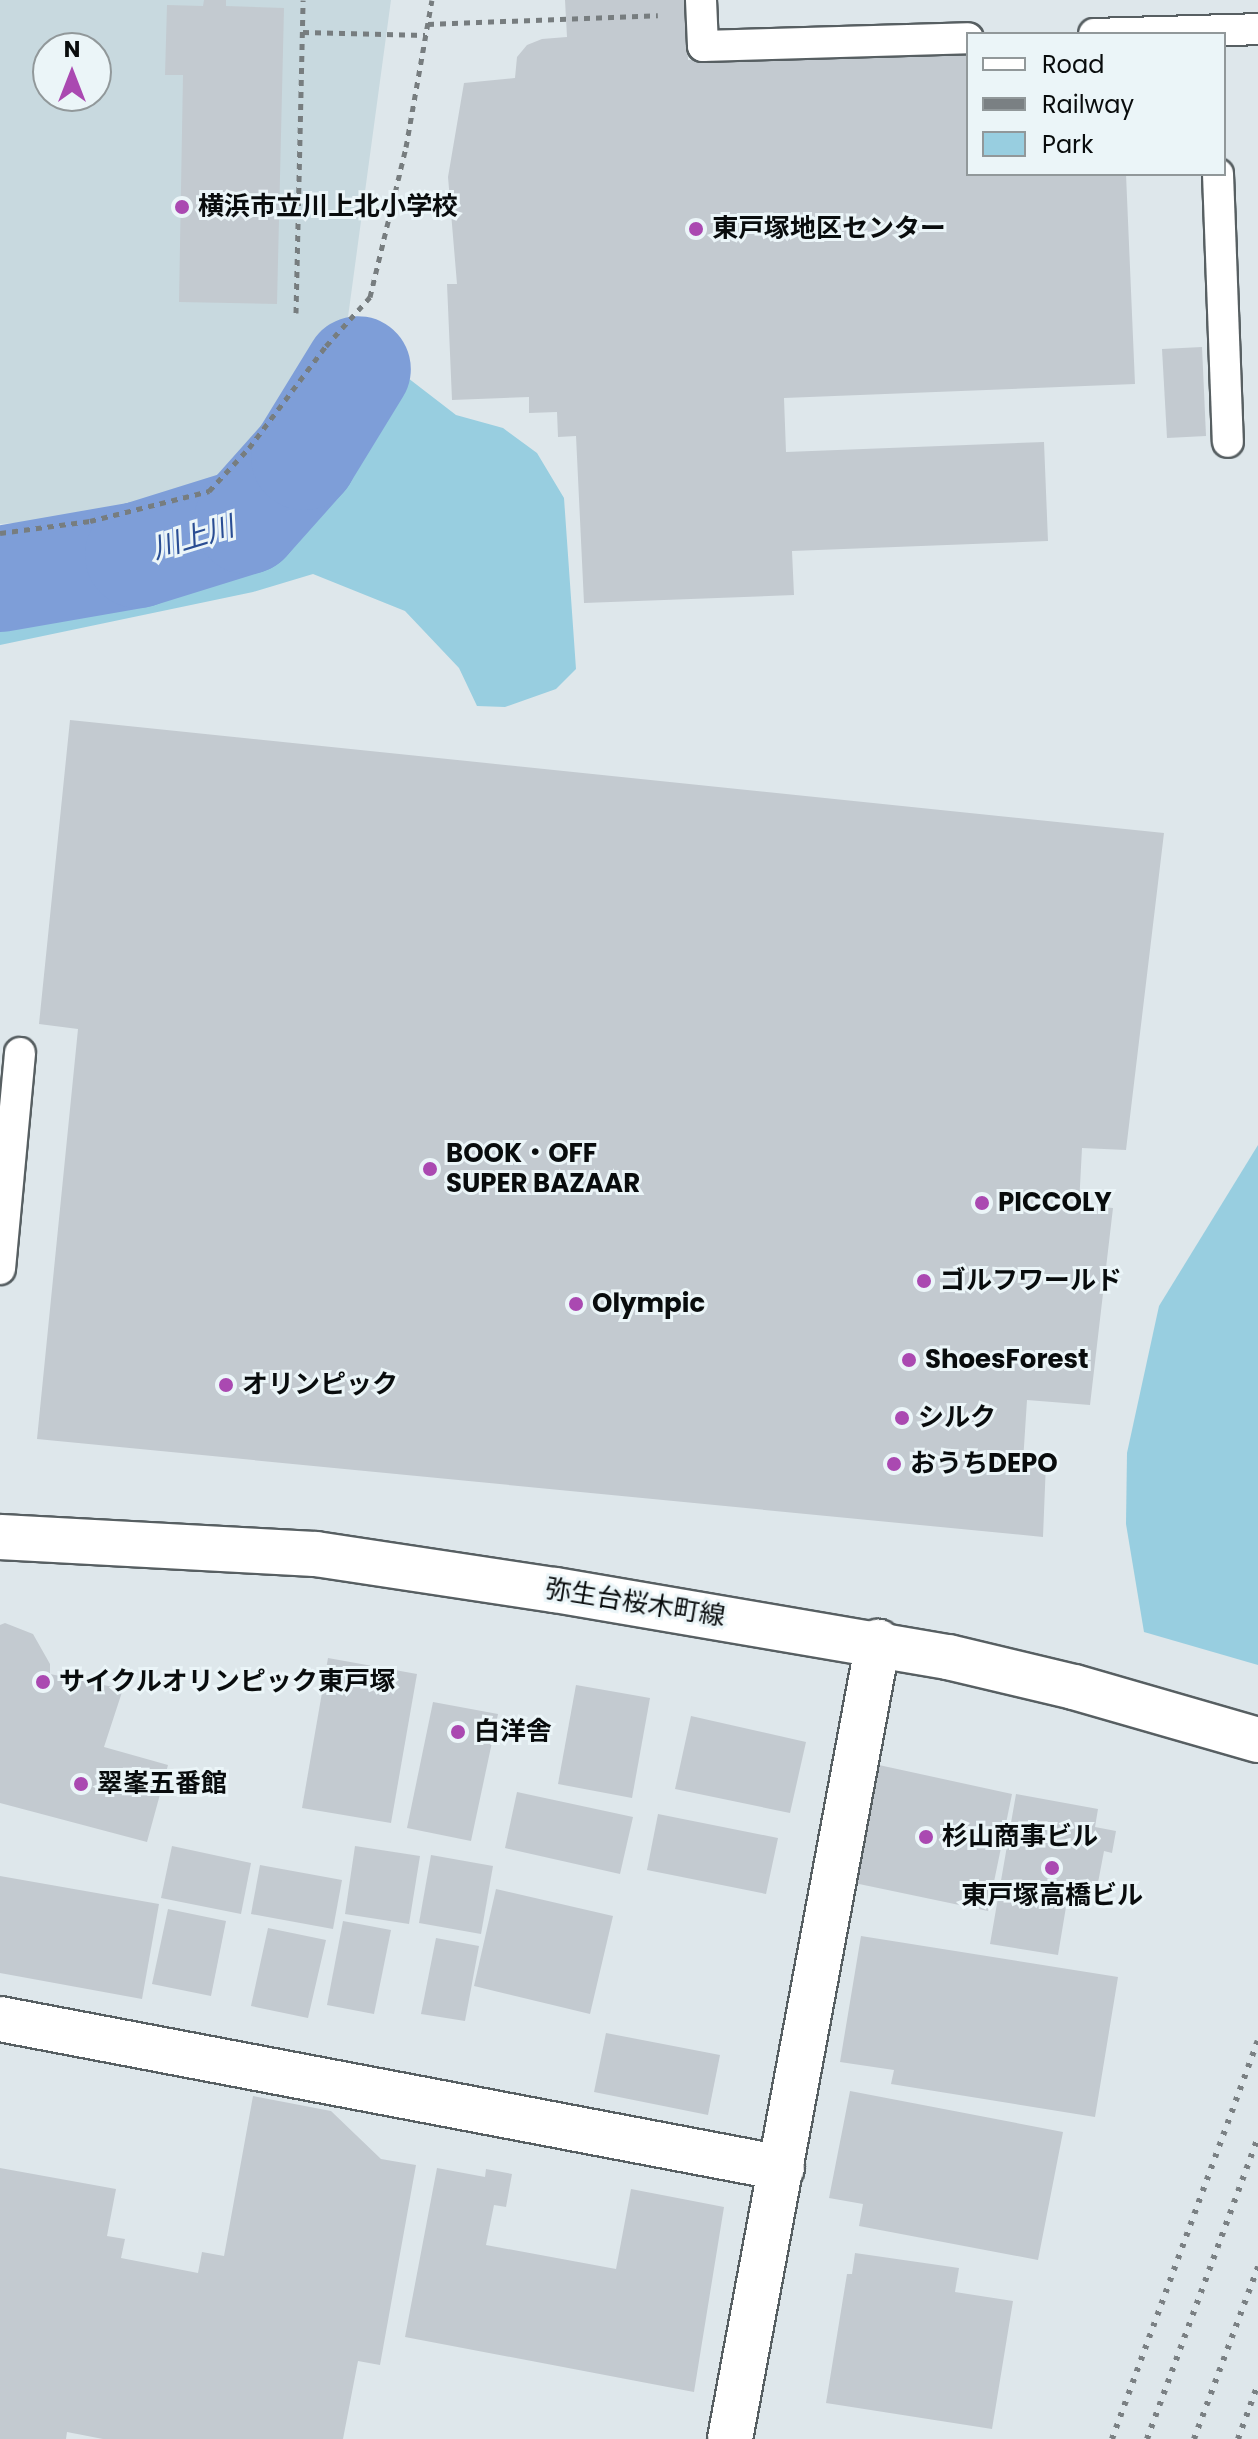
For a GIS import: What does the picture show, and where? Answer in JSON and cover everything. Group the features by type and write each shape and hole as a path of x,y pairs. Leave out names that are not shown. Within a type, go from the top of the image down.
{"street":[{"name":"弥生台桜木町線","path":"0,1537 316,1554 878,1642 1074,1687 1258,1740"},
{"path":"730,2439 878,1642"},
{"path":"0,2019 782,2168"}],"lane":[{"path":"701,7 703,46 966,38"},
{"path":"1213,32 1258,29"},
{"path":"1218,176 1228,442"},
{"path":"0,1269 20,1053"}],"path":[{"path":"296,313 303,0"},
{"path":"0,533 90,521 209,491 249,448 326,346 370,297 406,147 432,0"},
{"path":"428,24 701,7"},
{"path":"303,32 425,35"}],"shaded area":[{"name":"横浜市立川上北小学校","path":"0,0 391,0 348,317 321,348 222,486 46,521 0,524"}],"green space":[{"path":"395,368 456,415 503,428 537,453 564,498 576,669 556,689 505,707 477,706 459,668 405,611 313,574 253,592 0,645 0,600 33,597 176,565 249,541 292,500 351,427 369,373"},
{"path":"1258,1145 1258,1665 1144,1632 1126,1524 1127,1453 1159,1306"}],"building":[{"path":"204,0 226,0 226,6 284,8 277,304 179,302 183,75 165,75 167,5 203,6"},
{"path":"565,0 686,0 688,60 966,49 966,176 1126,176 1135,384 784,398 786,452 1044,442 1048,541 792,551 794,595 584,603 576,436 558,437 557,412 529,413 529,397 452,400 447,284 457,284 448,177 464,83 515,78 517,57 527,45 542,39 567,37"},
{"path":"1202,347 1206,436 1167,438 1162,349"},
{"path":"70,720 1164,833 1126,1150 1082,1148 1079,1205 1113,1208 1090,1405 1027,1400 1023,1462 1046,1462 1043,1537 37,1439 78,1029 39,1024"},
{"name":"翠峯五番館","path":"5,1623 33,1634 50,1664 50,1674 123,1689 104,1747 168,1765 147,1842 0,1803 0,1625"},
{"path":"328,1658 417,1674 391,1823 302,1808"},
{"path":"576,1685 650,1698 632,1798 558,1784"},
{"path":"433,1702 498,1714 471,1841 407,1828"},
{"path":"691,1716 806,1742 790,1813 675,1789"},
{"name":"杉山商事ビル","path":"865,1762 1012,1794 988,1911 840,1880"},
{"path":"517,1792 633,1817 620,1874 505,1848"},
{"name":"東戸塚高橋ビル","path":"1016,1794 1098,1809 1095,1827 1116,1831 1112,1853 1104,1851 1097,1888 1070,1883 1058,1955 990,1944"},
{"path":"658,1814 778,1838 766,1894 647,1870"},
{"path":"172,1846 251,1863 241,1914 161,1898"},
{"path":"355,1846 420,1856 409,1924 345,1914"},
{"path":"431,1855 493,1866 481,1934 419,1923"},
{"path":"260,1865 342,1880 333,1929 251,1914"},
{"path":"0,1876 159,1904 142,1999 0,1973"},
{"path":"496,1889 613,1916 590,2014 474,1986"},
{"path":"168,1909 226,1921 211,1996 152,1984"},
{"path":"343,1921 391,1930 374,2014 327,2005"},
{"path":"268,1928 326,1940 308,2018 251,2006"},
{"path":"861,1936 1118,1977 1095,2117 891,2084 894,2070 840,2062"},
{"path":"436,1938 479,1946 465,2021 421,2014"},
{"path":"606,2033 720,2055 708,2115 594,2092"},
{"path":"850,2091 1063,2132 1038,2260 859,2226 863,2204 829,2198"},
{"path":"253,2096 331,2111 381,2159 416,2165 380,2365 358,2361 343,2439 103,2439 67,2432 66,2439 0,2439 0,2168 116,2189 107,2236 125,2239 121,2258 198,2273 202,2252 224,2256"},
{"path":"437,2168 485,2177 486,2169 512,2174 506,2207 494,2205 486,2245 616,2269 631,2189 724,2207 694,2392 405,2337"},
{"path":"855,2253 959,2268 955,2292 1013,2301 992,2429 826,2403 847,2274 852,2274"}],"waterway":[{"name":"川上川","path":"0,579 138,555 247,521 304,457 358,369"}],"railway":[{"path":"1112,2439 1258,2041"},
{"path":"1147,2439 1258,2137"},
{"path":"1194,2439 1258,2267"},
{"path":"1238,2439 1258,2384"}],"place":[{"name":"横浜市立川上北小学校","path":"182,207"},
{"name":"東戸塚地区センター","path":"696,229"},
{"name":"BOOK・OFF SUPER BAZAAR","path":"430,1169"},
{"name":"PICCOLY","path":"982,1203"},
{"name":"ゴルフワールド","path":"924,1281"},
{"name":"Olympic","path":"576,1304"},
{"name":"ShoesForest","path":"909,1360"},
{"name":"オリンピック","path":"226,1385"},
{"name":"シルク","path":"902,1418"},
{"name":"おうちDEPO","path":"894,1464"},
{"name":"サイクルオリンピック東戸塚","path":"43,1682"},
{"name":"白洋舎","path":"458,1732"},
{"name":"翠峯五番館","path":"81,1784"},
{"name":"杉山商事ビル","path":"926,1837"},
{"name":"東戸塚高橋ビル","path":"1052,1868"}]}
